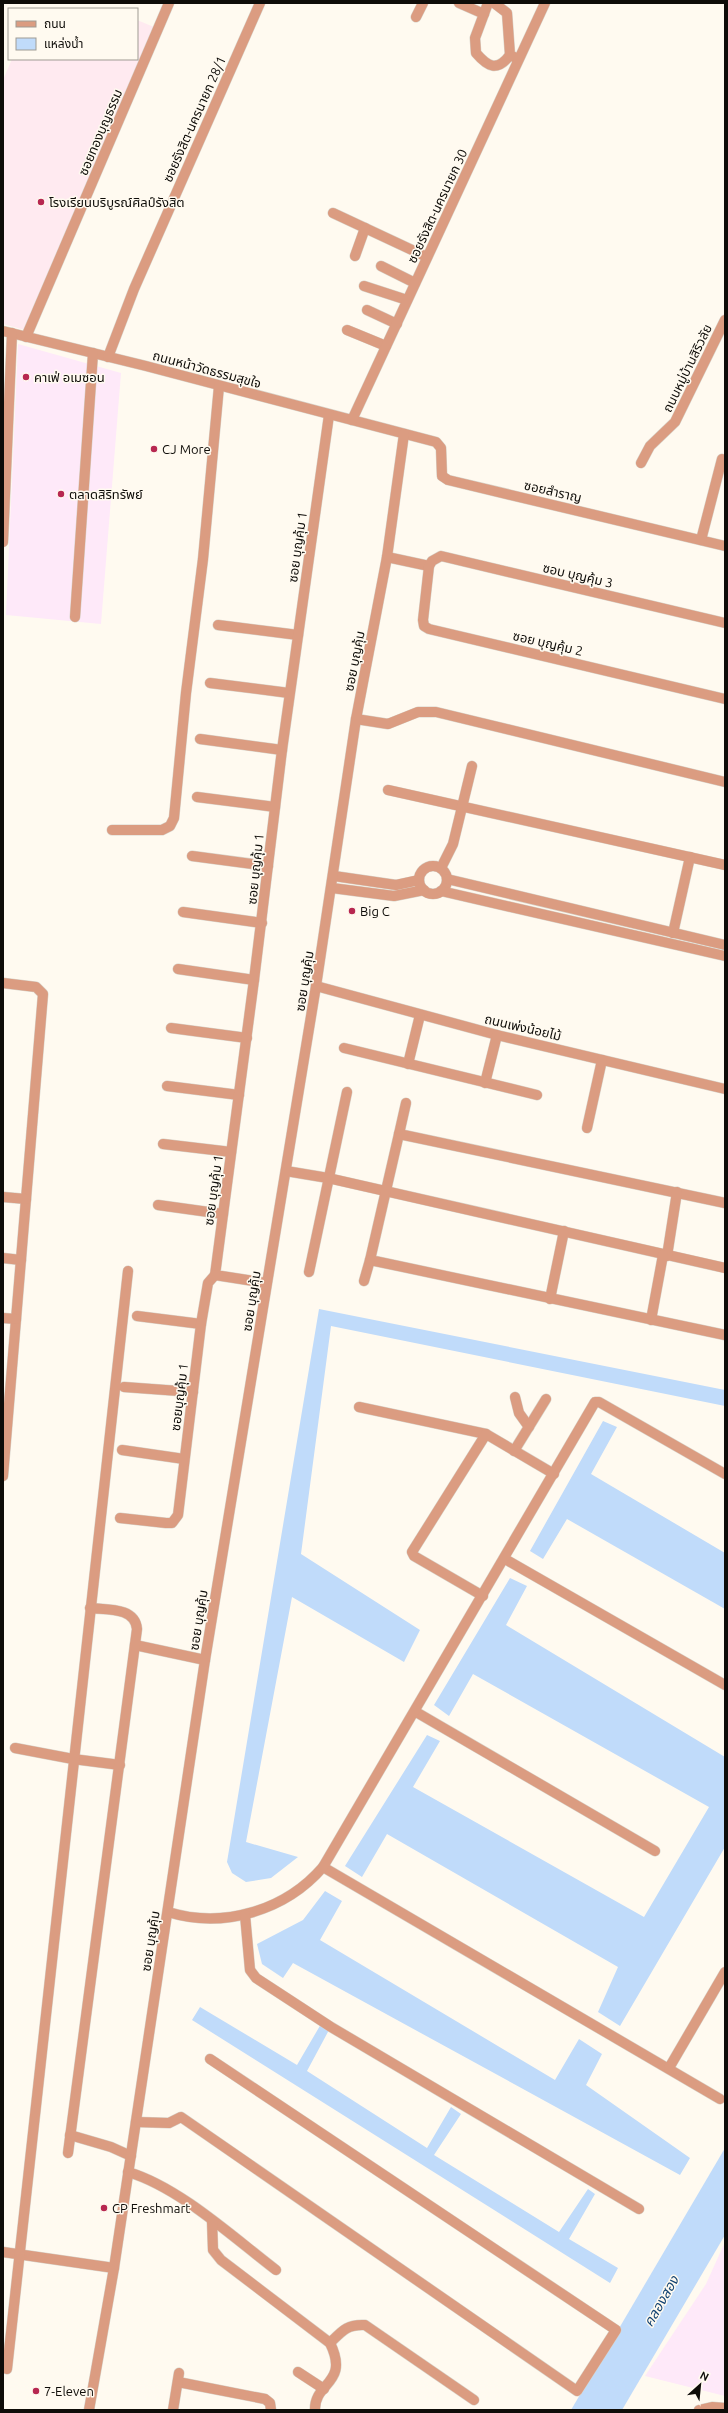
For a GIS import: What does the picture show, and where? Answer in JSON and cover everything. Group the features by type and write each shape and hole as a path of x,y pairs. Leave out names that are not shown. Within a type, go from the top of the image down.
{"street":[{"name":"ซอยทองบุญธรรม","path":"26,337 168,3"},
{"name":"ซอยรังสิต-นครนายก 28/1","path":"108,357 134,289 260,3"},
{"path":"416,17 423,3"},
{"path":"459,3 484,14"},
{"path":"488,3 475,38 476,53 489,65 498,66 515,58 509,20 503,8 494,3"},
{"name":"ซอยรังสิต-นครนายก 30","path":"352,420 397,324 515,58 545,3"},
{"path":"333,213 427,257"},
{"path":"355,256 365,228"},
{"path":"381,266 415,283"},
{"path":"364,286 407,300"},
{"path":"367,310 397,324"},
{"name":"ถนนหมู่บ้านสิริวลัย","path":"641,463 650,446 675,422 725,320"},
{"path":"347,330 386,346"},
{"name":"ถนนหน้าวัดธรรมสุขใจ","path":"7,332 404,434"},
{"path":"3,542 7,332"},
{"path":"75,616 93,353"},
{"path":"112,830 162,830 170,826 174,818 186,693 203,559 219,386"},
{"name":"ซอย บุญคุ้ม 1","path":"215,1274 262,923 289,693 329,415"},
{"name":"ซอยสำราญ","path":"404,434 439,445 441,472 444,478 448,480 725,546"},
{"name":"ซอย บุญคุ้ม","path":"90,2410 114,2268 205,1660 334,876 356,719 387,557 404,434"},
{"path":"701,540 722,459"},
{"path":"387,557 429,566"},
{"name":"ซอบ บุญคุ้ม 3","path":"429,566 436,558 446,557 725,623"},
{"name":"ซอย บุญคุ้ม 2","path":"429,566 423,624 430,629 725,699"},
{"path":"218,624 298,635"},
{"path":"210,683 289,693"},
{"path":"356,719 388,724 418,712 436,712 725,782"},
{"path":"200,739 282,750"},
{"path":"441,868 453,844 472,766"},
{"path":"388,790 725,865"},
{"path":"197,797 275,807"},
{"path":"192,856 268,866"},
{"path":"673,933 690,857"},
{"path":"424,890 419,880 422,872 428,866 441,868"},
{"path":"441,868 447,879 725,945"},
{"path":"334,876 396,884 419,880"},
{"path":"441,890 447,879"},
{"path":"332,888 394,896 424,890 431,893 441,890 725,956"},
{"path":"183,912 262,923"},
{"path":"178,969 254,980"},
{"path":"3,983 36,987 43,994 16,1319 7,1376 3,1476"},
{"name":"ถนนเพ่งน้อยไม้","path":"316,986 497,1035 725,1089"},
{"path":"408,1064 420,1015"},
{"path":"171,1028 247,1038"},
{"path":"485,1083 497,1035"},
{"path":"344,1048 537,1095"},
{"path":"587,1128 602,1060"},
{"path":"167,1086 239,1095"},
{"path":"309,1272 347,1092"},
{"path":"364,1282 406,1103"},
{"path":"399,1134 725,1202"},
{"path":"163,1144 231,1152"},
{"path":"286,1170 328,1178 665,1256 725,1268"},
{"path":"651,1320 677,1192"},
{"path":"3,1198 26,1200"},
{"path":"158,1206 223,1214"},
{"path":"550,1299 564,1232"},
{"path":"3,1258 21,1260"},
{"path":"370,1260 725,1335"},
{"path":"6,2369 20,2255 72,1759 128,1272"},
{"path":"215,1274 266,1283"},
{"name":"ซอยบุญคุ้ม 1","path":"120,1518 172,1523 178,1515 201,1324 208,1283 215,1274"},
{"path":"137,1316 201,1324"},
{"path":"3,1318 16,1319"},
{"path":"124,1387 193,1392"},
{"path":"515,1397 519,1413 529,1427"},
{"path":"514,1450 546,1399"},
{"path":"168,1912 186,1918 206,1920 244,1916 293,1895 309,1884 323,1867 416,1712 594,1404 598,1402 725,1474"},
{"path":"360,1407 486,1434 554,1474"},
{"path":"483,1596 414,1556 412,1552 486,1434"},
{"path":"122,1450 184,1458"},
{"path":"505,1559 725,1685"},
{"path":"68,2153 137,1629 134,1617 121,1611 90,1608"},
{"path":"136,1645 205,1660"},
{"path":"416,1712 655,1851"},
{"path":"15,1748 72,1759 120,1764"},
{"path":"323,1867 720,2099"},
{"path":"244,1916 250,1970 256,1978 338,2031 639,2209"},
{"path":"669,2068 725,1972"},
{"path":"136,2122 169,2123 181,2117 577,2391 616,2330 210,2059"},
{"path":"70,2135 111,2147 131,2156"},
{"path":"128,2172 146,2177 161,2186 212,2221 276,2270"},
{"path":"212,2221 213,2250 221,2260 330,2343 334,2352 337,2367 333,2377 317,2399 314,2410"},
{"path":"3,2252 114,2268"},
{"path":"330,2343 346,2327 354,2324 365,2325 474,2400"},
{"path":"298,2372 324,2389"},
{"path":"173,2410 178,2377 265,2399 270,2403 271,2410"},
{"path":"699,2410 712,2407 725,2408"}],"shaded area":[{"name":"โรงเรียนบริบูรณ์ศิลป์รังสิต","path":"138,20 154,27 25,330 3,324 3,80 12,60 138,60"},
{"name":"ตลาดสิริทรัพย์","path":"18,344 121,373 101,624 6,615"},
{"path":"725,2242 725,2396 645,2376 706,2284"}],"water":[{"path":"319,1309 725,1390 725,1406 331,1326 301,1554 420,1630 404,1662 292,1597 246,1842 298,1857 271,1878 246,1882 232,1873 227,1862"},
{"path":"603,1421 617,1427 591,1474 725,1553 725,1609 567,1519 543,1559 530,1551"},
{"path":"510,1578 527,1586 506,1625 725,1757 725,1847 620,2026 598,2012 618,1967 387,1834 362,1877 345,1866 427,1735 440,1741 413,1787 644,1917 709,1807 473,1674 449,1716 434,1705"},
{"path":"325,1891 342,1901 320,1940 555,2080 579,2039 602,2054 586,2085 690,2158 680,2175 293,1963 283,1978 262,1964 257,1944 303,1920"},
{"path":"200,2007 297,2065 321,2024 329,2030 307,2071 427,2148 451,2107 461,2114 434,2155 559,2232 588,2189 595,2194 569,2239 618,2268 610,2283 192,2020"},
{"name":"คลองสอง","path":"725,2148 725,2235 622,2410 571,2410"}],"place":[{"name":"โรงเรียนบริบูรณ์ศิลป์รังสิต","path":"41,202"},
{"name":"คาเฟ่ อเมซอน","path":"26,377"},
{"name":"CJ More","path":"154,449"},
{"name":"ตลาดสิริทรัพย์","path":"61,494"},
{"name":"Big C","path":"352,911"},
{"name":"CP Freshmart","path":"104,2208"},
{"name":"7-Eleven","path":"36,2391"}]}
